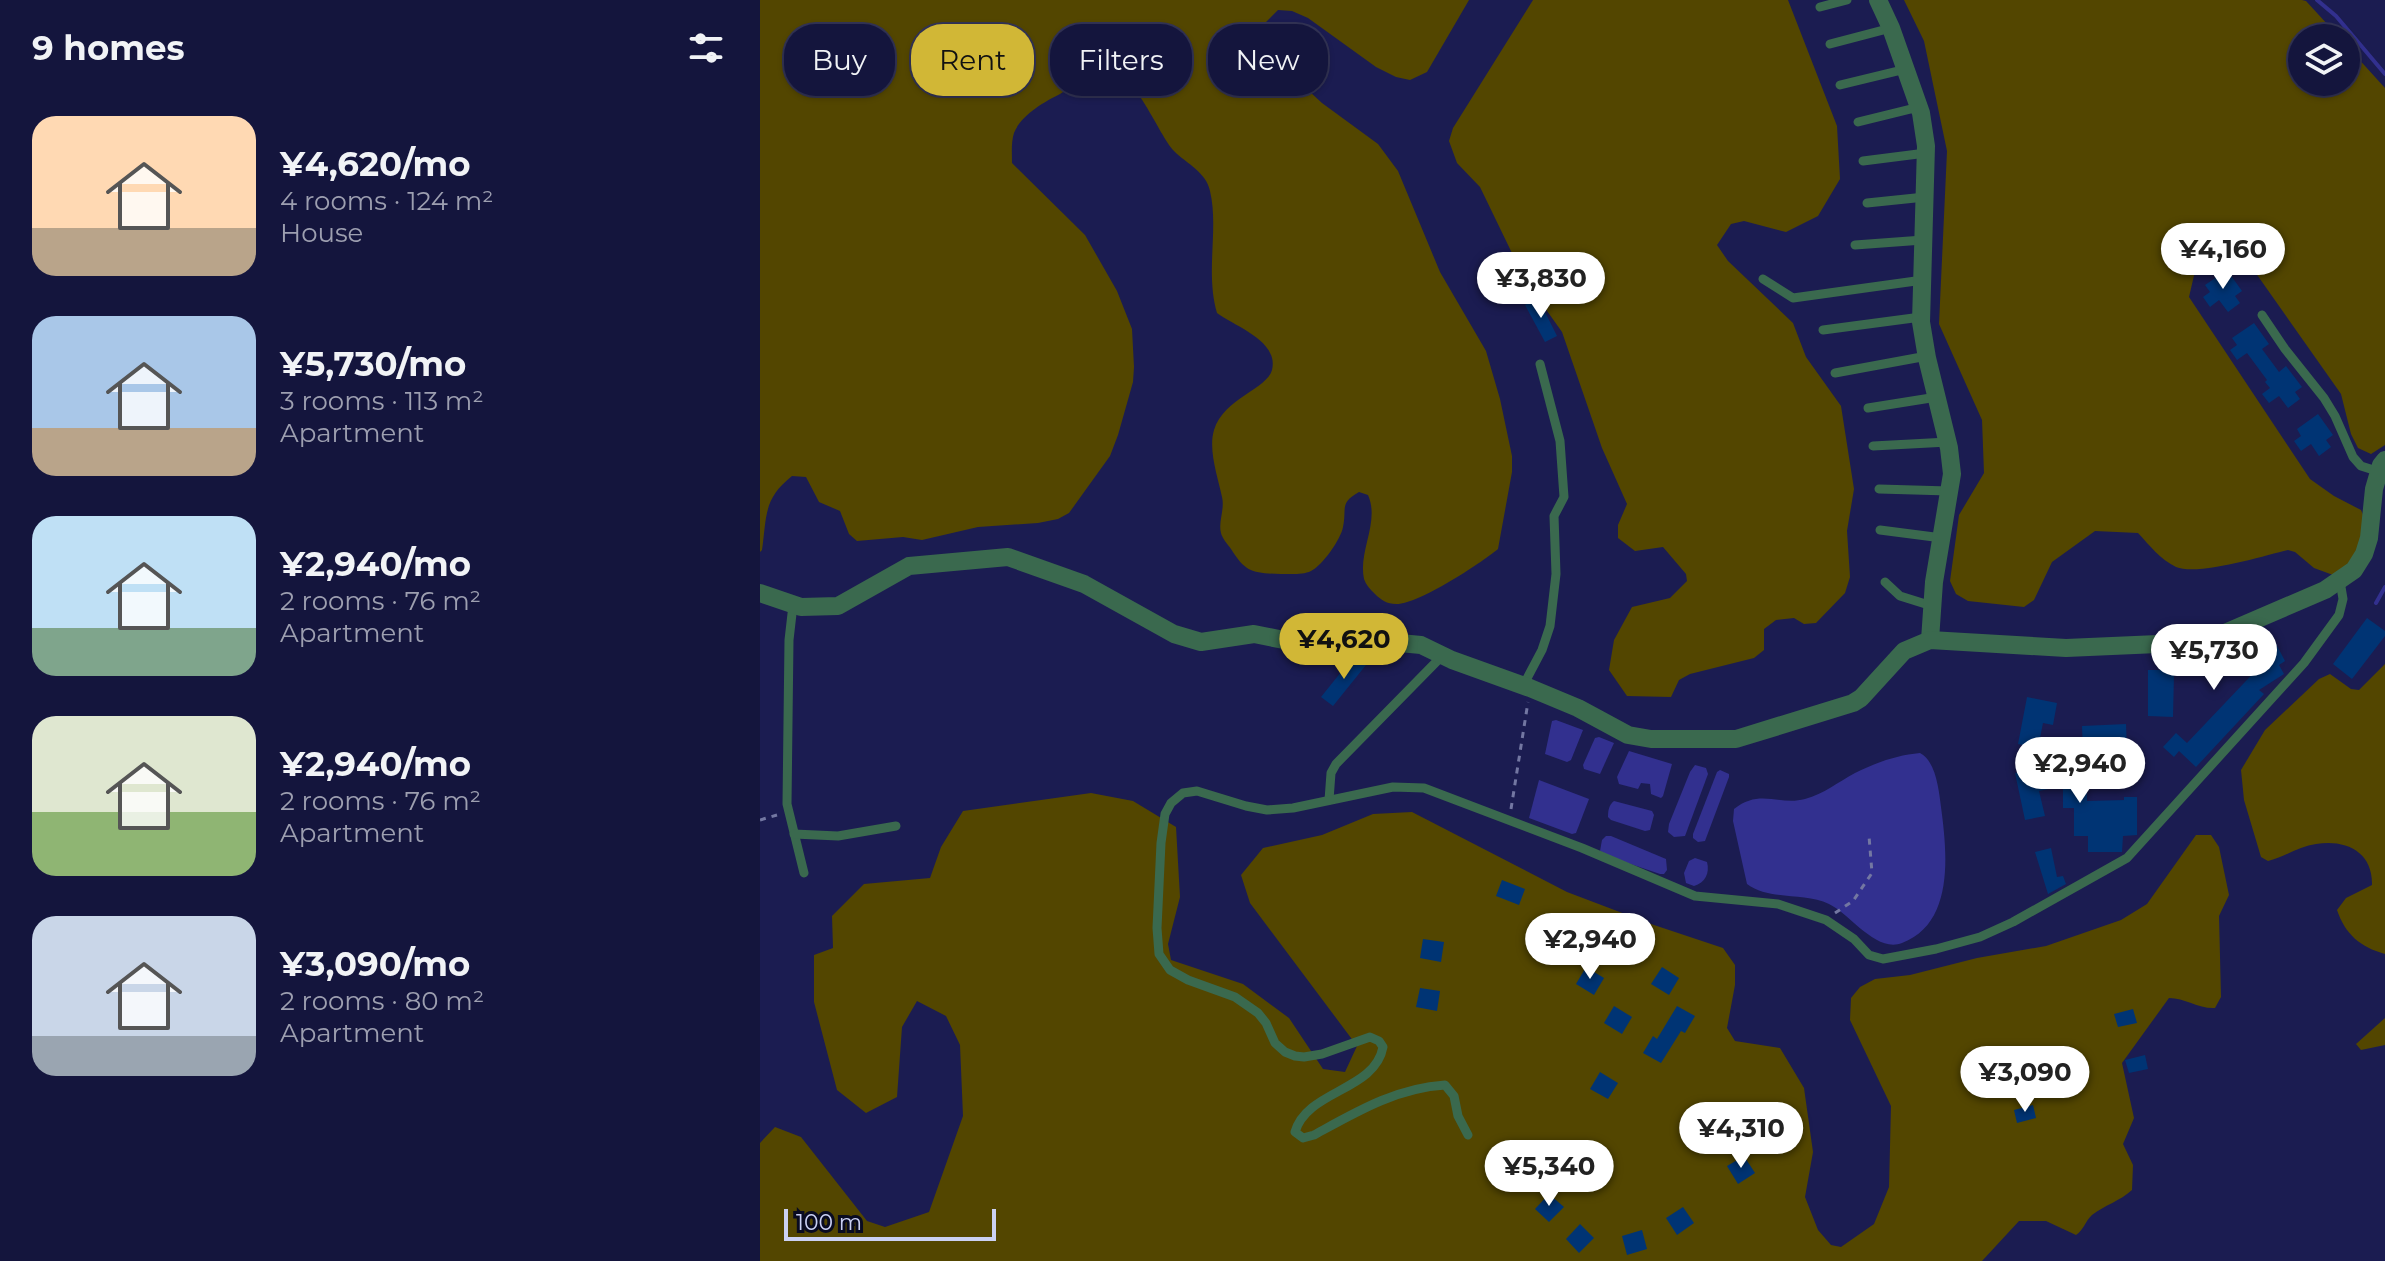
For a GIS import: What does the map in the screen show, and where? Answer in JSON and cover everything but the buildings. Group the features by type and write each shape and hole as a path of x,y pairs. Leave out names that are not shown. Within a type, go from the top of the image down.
{"street":[{"path":"1878,0 1919,107 1926,153 1921,317 1952,474 1932,606 1930,640"},
{"path":"760,593 801,607 838,606 909,566 1008,557 1084,584 1174,634 1201,642 1254,634 1289,641 1336,631 1368,640 1421,645 1578,708 1628,735 1651,739 1736,739 1853,703 1904,651 1930,640 2066,648 2204,642 2325,590 2354,570 2369,538 2374,489 2382,466"}],"lane":[{"path":"1820,7 1847,0"},
{"path":"1830,44 1891,28"},
{"path":"1840,85 1906,69"},
{"path":"1858,122 1919,107"},
{"path":"1863,161 1926,153"},
{"path":"1867,203 1925,197"},
{"path":"1855,245 1924,240"},
{"path":"1763,279 1793,298 1923,280"},
{"path":"2262,315 2324,398 2353,457 2361,466 2382,466"},
{"path":"1823,330 1921,317"},
{"path":"1835,373 1927,356"},
{"path":"1527,687 1550,626 1556,574 1554,516 1564,497 1560,441 1540,364"},
{"path":"1868,408 1937,397"},
{"path":"1873,446 1948,442"},
{"path":"1879,489 1949,491"},
{"path":"1880,530 1942,538"},
{"path":"1468,1135 1458,1116 1454,1096 1445,1085 1393,1095 1314,1135 1303,1138 1295,1132 1298,1121 1314,1106 1367,1074 1381,1058 1383,1047 1370,1037 1322,1054 1304,1057 1285,1052 1275,1043 1258,1013 1235,997 1170,970 1159,954 1157,928 1161,843 1165,814 1171,803 1183,793 1197,791 1267,810 1393,787 1424,788 1582,848 1695,896 1778,904 1826,920 1854,939 1869,955 1883,959 1936,949 1980,937 2013,922 2127,858 2304,663 2339,615 2343,599 2339,580"},
{"path":"1885,582 1900,596 1932,606"},
{"path":"793,605 789,640 787,804 804,873"},
{"path":"1329,800 1331,773 1336,764 1442,656"},
{"path":"794,834 838,836 896,826"}],"path":[{"path":"1509,821 1527,687"},
{"path":"760,820 789,811"},
{"path":"1826,920 1853,901 1872,873 1869,836"}],"shaded area":[{"path":"760,0 1469,0 1427,72 1410,80 1376,67 1328,32 1328,24 1316,24 1292,11 1278,10 1264,24 1208,24 1208,96 1314,96 1378,144 1398,171 1440,272 1486,351 1500,399 1512,456 1512,472 1498,549 1433,591 1406,603 1387,602 1373,592 1364,579 1364,558 1372,516 1368,495 1359,492 1346,503 1342,532 1335,545 1311,571 1293,574 1257,572 1236,557 1221,533 1223,502 1214,464 1212,438 1219,419 1227,410 1268,377 1272,360 1263,343 1217,313 1212,282 1213,220 1208,184 1174,151 1139,96 1192,96 1192,24 1050,24 1050,96 1056,96 1017,126 1012,144 1012,163 1085,235 1117,291 1132,329 1133,382 1110,456 1069,513 1058,519 978,527 922,540 903,537 857,541 849,534 840,511 819,502 806,477 792,476 771,501 760,552"},
{"path":"1533,0 1788,0 1837,126 1840,179 1818,216 1786,232 1744,221 1731,224 1717,245 1728,261 1793,323 1806,357 1841,406 1854,489 1847,531 1850,577 1845,593 1816,623 1804,624 1794,618 1776,620 1764,629 1764,650 1754,658 1690,674 1679,680 1671,697 1627,696 1609,670 1614,640 1632,607 1670,598 1687,581 1686,574 1663,547 1635,551 1618,538 1618,525 1627,504 1602,448 1562,332 1525,280 1480,187 1457,163 1449,141 1453,128"},
{"path":"1904,0 2302,0 2327,24 2288,24 2288,96 2360,96 2360,60 2385,88 2385,445 2371,454 2358,448 2351,434 2341,394 2248,262 2219,255 2196,267 2189,297 2310,479 2361,510 2366,522 2362,554 2333,575 2314,568 2288,550 2231,564 2186,569 2165,560 2138,533 2095,531 2052,562 2034,600 2024,607 1968,601 1956,594 1950,581 1959,515 1984,473 1982,420 1939,324 1947,151 1924,41"},
{"path":"2385,664 2385,954 2368,948 2355,938 2344,926 2337,910 2346,898 2372,885 2368,864 2363,856 2347,846 2327,843 2304,847 2268,861 2261,857 2244,800 2241,770 2265,730 2319,679 2330,674 2351,689 2359,690"},
{"path":"1552,721 1583,730 1571,760 1567,762 1545,754"},
{"path":"1595,738 1614,743 1600,774 1584,769 1583,765"},
{"path":"1629,751 1672,764 1661,798 1651,794 1650,784 1641,783 1638,789 1619,784 1617,777"},
{"path":"1920,753 1930,763 1938,785 1945,865 1939,903 1931,920 1919,933 1902,943 1883,943 1829,904 1809,898 1766,893 1747,884 1733,821 1734,809 1761,798 1805,799 1870,766"},
{"path":"1695,765 1706,768 1708,774 1685,836 1674,837 1668,832 1669,824"},
{"path":"1720,770 1729,777 1705,841 1698,842 1693,834"},
{"path":"1539,780 1589,799 1576,833 1529,818"},
{"path":"1091,793 1133,801 1176,827 1180,897 1168,944 1171,960 1243,984 1289,1018 1323,1069 1345,1072 1357,1046 1250,903 1241,875 1263,848 1322,835 1373,814 1412,812 1567,892 1723,948 1735,965 1735,985 1727,1028 1735,1041 1780,1048 1804,1088 1813,1152 1805,1197 1818,1230 1831,1245 1841,1247 1874,1224 1889,1187 1891,1106 1850,1020 1851,998 1860,987 1875,979 1910,975 1977,958 2046,946 2121,920 2147,904 2196,835 2211,835 2219,847 2229,895 2219,916 2221,997 2215,1008 2169,998 2122,1063 2134,1118 2123,1144 2133,1165 2132,1190 2092,1215 2076,1235 2046,1221 2019,1221 1982,1261 760,1261 760,1143 775,1127 801,1137 867,1221 885,1227 929,1212 963,1116 960,1045 946,1016 917,1001 902,1027 897,1097 866,1113 837,1090 814,1002 814,955 833,948 832,916 864,884 930,878 941,847 963,811"},
{"path":"1614,801 1652,811 1654,815 1650,830 1611,820 1609,810"},
{"path":"1606,836 1666,859 1667,870 1660,874 1600,851"},
{"path":"1695,858 1707,862 1708,870 1704,880 1694,886 1686,883 1684,873 1689,861"},
{"path":"2385,1018 2385,1045 2361,1050 2356,1044"}],"waterway":[{"path":"2317,0 2336,16 2385,74"},
{"path":"2376,603 2385,587"}]}
